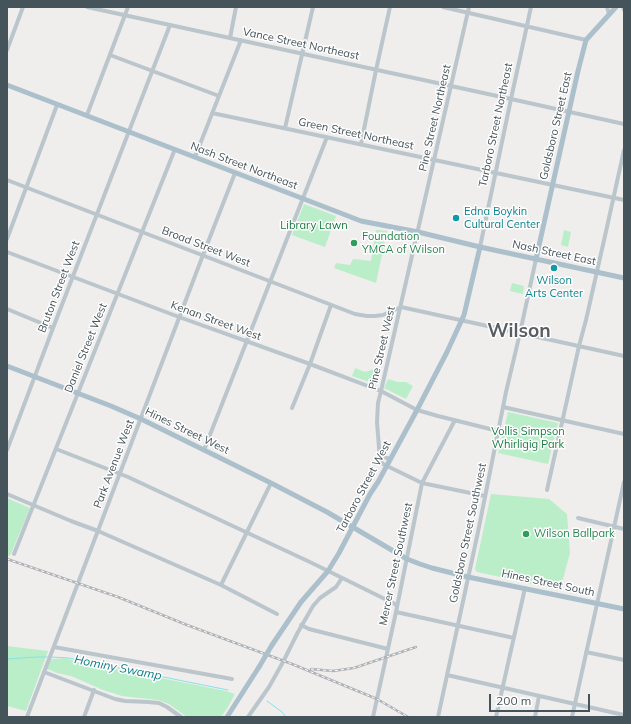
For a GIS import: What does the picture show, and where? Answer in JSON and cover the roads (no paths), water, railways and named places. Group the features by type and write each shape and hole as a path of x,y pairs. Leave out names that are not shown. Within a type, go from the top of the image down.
{"main road":[{"name":"Goldsboro Street East","path":"536,259 586,40 616,7"},
{"name":"Nash Street Northeast","path":"7,85 361,221 418,232 480,247"},
{"name":"Nash Street East","path":"480,247 624,278"},
{"name":"Tarboro Street West","path":"227,717 301,602 328,571 370,494 387,467 462,320 480,247"},
{"name":"Hines Street West","path":"7,366 141,419 327,512 407,559"},
{"name":"Hines Street South","path":"407,559 432,568 468,577 624,609"}],"street":[{"path":"7,50 23,7"},
{"name":"Vance Street Northeast","path":"87,7 624,124"},
{"path":"87,115 128,7"},
{"path":"230,38 236,7"},
{"path":"285,128 313,7"},
{"path":"361,144 390,7"},
{"path":"442,7 586,40"},
{"name":"Pine Street Northeast","path":"418,232 469,7"},
{"name":"Tarboro Street Northeast","path":"480,247 531,7"},
{"path":"607,7 609,14"},
{"name":"Bruton Street West","path":"7,450 170,25"},
{"path":"195,157 241,40"},
{"path":"110,55 219,96"},
{"path":"7,239 57,104"},
{"name":"Green Street Northeast","path":"212,113 624,200"},
{"path":"204,450 327,137"},
{"name":"Daniel Street West","path":"14,554 175,150"},
{"path":"546,490 624,150"},
{"name":"Park Avenue West","path":"27,717 235,173"},
{"name":"Broad Street West","path":"7,180 203,254 355,314 367,316 383,315 400,307"},
{"name":"Pine Street West","path":"387,467 380,460 377,413 418,232"},
{"name":"Kenan Street West","path":"7,252 381,391 417,410 498,431"},
{"name":"Goldsboro Street Southwest","path":"438,717 503,407 536,259"},
{"path":"292,408 310,364 331,305"},
{"path":"400,307 624,356"},
{"path":"7,309 53,328"},
{"path":"503,407 624,434"},
{"name":"Mercer Street Southwest","path":"373,717 422,483 455,420"},
{"path":"56,449 128,478 328,571 397,606"},
{"path":"379,451 384,457 390,459"},
{"path":"387,467 422,483 485,496"},
{"path":"221,585 271,483"},
{"path":"572,717 624,485"},
{"path":"7,494 98,531 221,585 277,614"},
{"path":"578,518 624,529"},
{"path":"248,717 269,687 301,625 320,598 336,587 342,578"},
{"path":"496,717 525,588"},
{"path":"396,612 514,638"},
{"path":"301,625 309,629 388,649"},
{"path":"54,647 232,679"},
{"path":"586,652 624,660"},
{"path":"44,672 115,699 154,702 167,707 180,717"},
{"path":"447,675 624,714"},
{"path":"84,717 94,690"},
{"path":"535,717 540,696"}],"waterway":[{"name":"Hominy Swamp","path":"7,659 48,657"},
{"name":"Hominy Swamp","path":"51,657 69,658 228,690"},
{"name":"Hominy Swamp","path":"267,701 282,712 286,717"}],"railway":[{"path":"7,559 118,597 187,625 292,664 377,699 408,717"},
{"path":"311,669 333,671 354,668 416,647"}],"place":[{"name":"Edna Boykin Cultural Center","path":"456,218"},
{"name":"Foundation YMCA of Wilson","path":"354,243"},
{"name":"Wilson Arts Center","path":"554,268"},
{"name":"Wilson Ballpark","path":"526,534"}],"district":[{"name":"Wilson","path":"519,331"}],"park label":[{"name":"Library Lawn","path":"314,226"},
{"name":"Vollis Simpson Whirligig Park","path":"528,438"}]}
